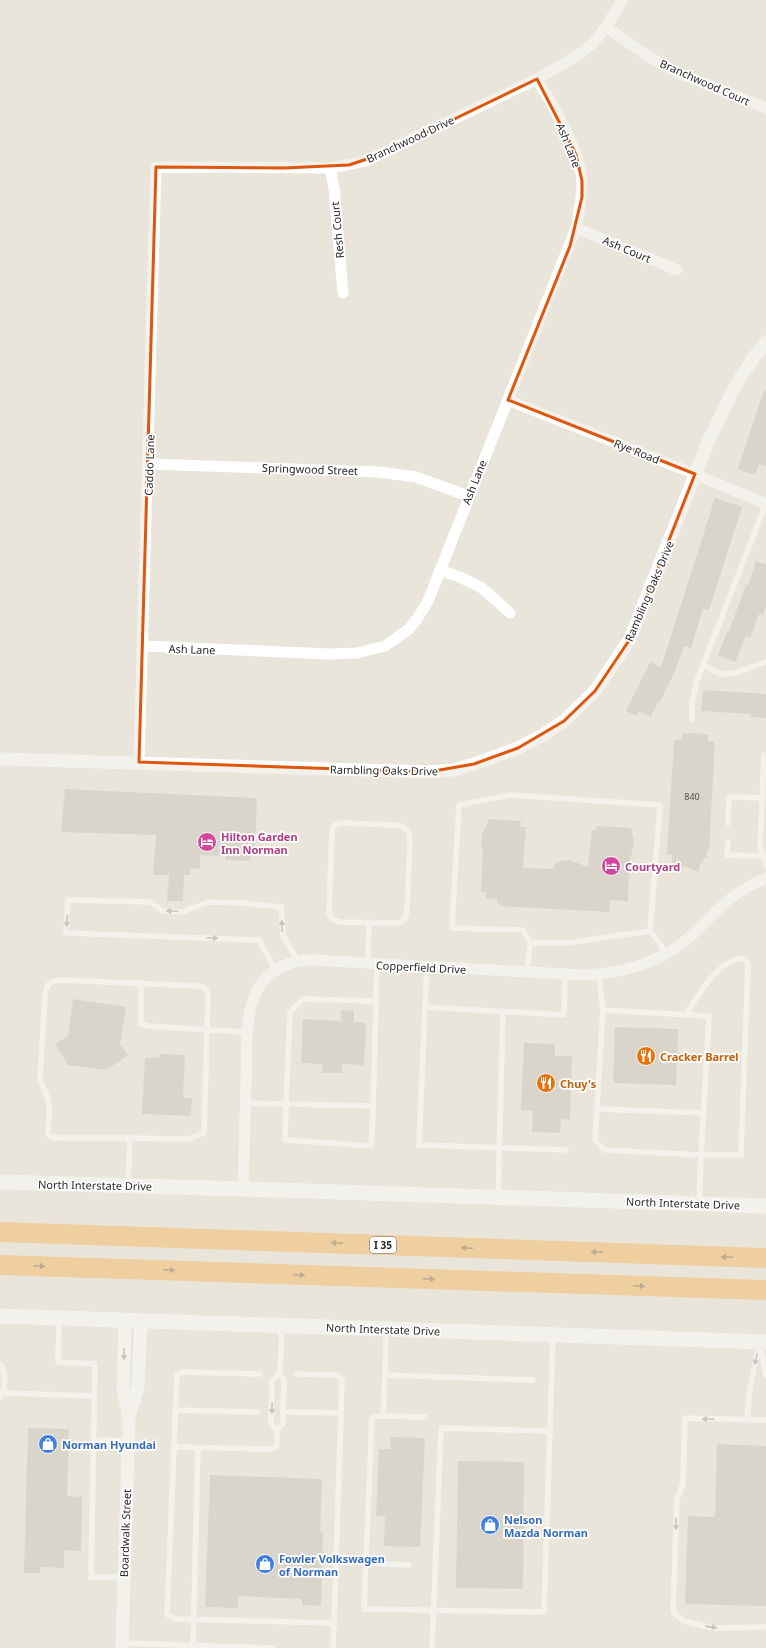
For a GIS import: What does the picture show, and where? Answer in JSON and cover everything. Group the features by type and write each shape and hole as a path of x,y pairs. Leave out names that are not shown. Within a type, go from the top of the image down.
{"highway":[{"name":"I 35","path":"0,1232 766,1258"},
{"path":"0,1264 766,1290"}],"main road":[{"name":"North Interstate Drive","path":"0,1182 766,1206"},
{"name":"North Interstate Drive","path":"0,1316 763,1342"}],"street":[{"name":"Branchwood Drive","path":"156,167 330,168 366,161 537,79 577,56 593,43 606,27 622,0"},
{"name":"Branchwood Court","path":"606,27 648,56 678,72 766,108"},
{"name":"Ash Lane","path":"143,646 330,654 369,651 385,646 399,637 417,619 428,601 468,496 508,400 576,228 582,197 582,181 579,168 567,134 548,96 537,79"},
{"name":"Caddo Lane","path":"139,762 149,464 156,167"},
{"name":"Resh Court","path":"330,168 334,188 343,293"},
{"name":"Ash Court","path":"576,228 677,270"},
{"name":"Rambling Oaks Drive","path":"0,759 139,762 428,772 453,770 474,764 518,748 543,735 564,721 595,691 615,664 630,639 695,474 735,386 766,342"},
{"name":"Rye Road","path":"508,400 695,474 766,504"},
{"name":"Springwood Street","path":"149,464 379,472 416,477 468,496"},
{"path":"440,570 462,578 482,588 510,614"},
{"name":"Copperfield Drive","path":"243,1189 250,1011 258,990 266,978 288,963 313,960 565,975 599,975 617,972 639,967 655,961 668,953 690,936 730,898 754,883 766,878"},
{"name":"Boardwalk Street","path":"125,1320 123,1388 129,1418"},
{"name":"Boardwalk Street","path":"122,1645 129,1418 138,1386 141,1320"}],"lane":[{"path":"692,719 694,692 703,664 766,504"},
{"path":"703,664 715,672 730,674 766,662"},
{"path":"766,756 764,755 762,798 763,856 766,866"},
{"path":"527,973 530,943 523,930 452,928 459,805 510,795 660,805 650,931 668,953"},
{"path":"728,823 729,797 762,798"},
{"path":"340,823 397,825 404,827 409,833 407,911 405,919 400,923 369,922 340,922 332,919 329,913 332,831 334,826 340,823"},
{"path":"728,842 727,855 763,856"},
{"path":"276,971 259,940 66,933 68,900 150,902 162,911 182,912 209,902 242,903 281,907 283,936 298,961"},
{"path":"369,922 376,1001 371,1146 284,1140 290,1012 303,1000 376,1001"},
{"path":"530,943 568,943 650,931"},
{"path":"599,975 603,1010 595,1140 604,1150 701,1155 741,1155 748,963 744,958 737,958 726,964 713,976 685,1015"},
{"path":"427,967 419,1145 566,1150"},
{"path":"425,1007 564,1015 565,975"},
{"path":"59,980 141,983 198,986 206,988 208,995 207,1030 204,1133 188,1139 61,1138 52,1137 48,1134 49,1104 48,1098 42,1089 40,1078 46,986 52,982 59,980"},
{"path":"141,983 141,1024 148,1026 249,1032"},
{"path":"603,1010 709,1016 699,1204"},
{"path":"498,1197 503,1011"},
{"path":"246,1103 373,1106"},
{"path":"597,1109 704,1113"},
{"path":"128,1185 130,1138"},
{"path":"59,1318 58,1362 95,1364 91,1577 124,1577"},
{"path":"174,1447 271,1449 277,1446 278,1431 283,1423 284,1412 284,1382 280,1372 282,1325"},
{"path":"383,1416 386,1329"},
{"path":"425,1417 372,1417 364,1609 544,1612 553,1335"},
{"path":"763,1342 766,1376"},
{"path":"747,1420 750,1387 763,1342"},
{"path":"0,1364 4,1369 1,1395 94,1396"},
{"path":"260,1374 182,1372 177,1375 167,1614 174,1619 334,1623"},
{"path":"278,1431 271,1424 272,1381 280,1372"},
{"path":"297,1374 337,1375 342,1380 333,1648"},
{"path":"385,1375 533,1380"},
{"path":"175,1410 258,1412"},
{"path":"284,1412 341,1414"},
{"path":"766,1420 685,1418 682,1483 677,1499 673,1612 684,1621 712,1628 766,1627"},
{"path":"432,1648 441,1428 549,1431"},
{"path":"94,1440 128,1441"},
{"path":"193,1645 198,1448"},
{"path":"365,1563 409,1565"},
{"path":"122,1645 193,1645 273,1648"}],"highlighted area":[{"path":"537,79 576,155 582,181 582,197 570,246 508,400 695,474 645,605 630,639 615,664 595,691 564,721 518,748 474,764 428,772 139,762 156,167 284,168 349,165 382,154"}],"building":[{"path":"764,390 766,390 766,466 759,464 755,475 738,469"},
{"path":"715,498 742,507 709,610 703,609 691,648 684,646 675,671 651,717 639,711 637,716 626,711 650,662 661,667"},
{"path":"756,561 766,564 766,606 763,615 759,614 750,638 746,636 735,662 718,655 728,630 729,631 746,585 748,586"},
{"path":"703,690 766,694 766,718 751,717 751,714 701,711"},
{"path":"695,733 709,735 708,741 715,741 709,851 707,850 707,858 704,858 703,863 700,863 699,872 685,866 672,868 672,855 667,855 674,741 682,739 682,734"},
{"name":"Hilton Garden Inn Norman","path":"65,789 257,798 255,849 251,849 250,861 225,860 225,856 200,855 200,869 190,868 190,875 184,875 183,901 167,901 169,875 153,875 156,835 61,832"},
{"name":"Courtyard","path":"488,819 521,821 520,827 526,827 523,868 553,869 554,865 560,861 569,860 588,867 592,830 596,830 597,826 631,828 634,842 630,861 628,901 610,900 609,912 501,906 501,904 497,903 497,899 486,898 486,892 481,892 483,850 481,845 482,834 487,825"},
{"path":"73,999 126,1007 120,1044 128,1055 106,1070 68,1065 55,1044 68,1036"},
{"path":"341,1010 354,1011 354,1022 366,1023 364,1065 342,1064 342,1073 322,1073 323,1064 301,1063 303,1019 341,1021"},
{"name":"Cracker Barrel","path":"615,1027 678,1029 676,1085 613,1083"},
{"name":"Chuy's","path":"524,1043 555,1044 555,1056 572,1056 570,1120 561,1119 560,1133 532,1132 533,1111 521,1110"},
{"path":"159,1054 185,1055 183,1098 192,1098 191,1116 142,1114 145,1058 159,1058"},
{"path":"28,1428 69,1429 67,1496 82,1497 81,1551 64,1550 64,1568 40,1567 40,1573 24,1573"},
{"path":"391,1437 425,1438 420,1547 384,1546 385,1516 376,1516 379,1449 390,1449"},
{"path":"717,1444 766,1446 766,1606 685,1604 688,1516 715,1517"},
{"name":"Nelson Mazda Norman","path":"458,1461 524,1462 523,1589 456,1588"},
{"name":"Fowler Volkswagen of Norman","path":"210,1475 322,1479 320,1532 323,1532 321,1606 302,1605 302,1599 238,1596 238,1608 205,1607"}],"place":[{"name":"Hilton Garden Inn Norman","path":"207,842"},
{"name":"Courtyard","path":"611,866"},
{"name":"Cracker Barrel","path":"646,1056"},
{"name":"Chuy's","path":"546,1083"},
{"name":"Norman Hyundai","path":"48,1444"},
{"name":"Nelson Mazda Norman","path":"490,1525"},
{"name":"Fowler Volkswagen of Norman","path":"265,1564"}]}
